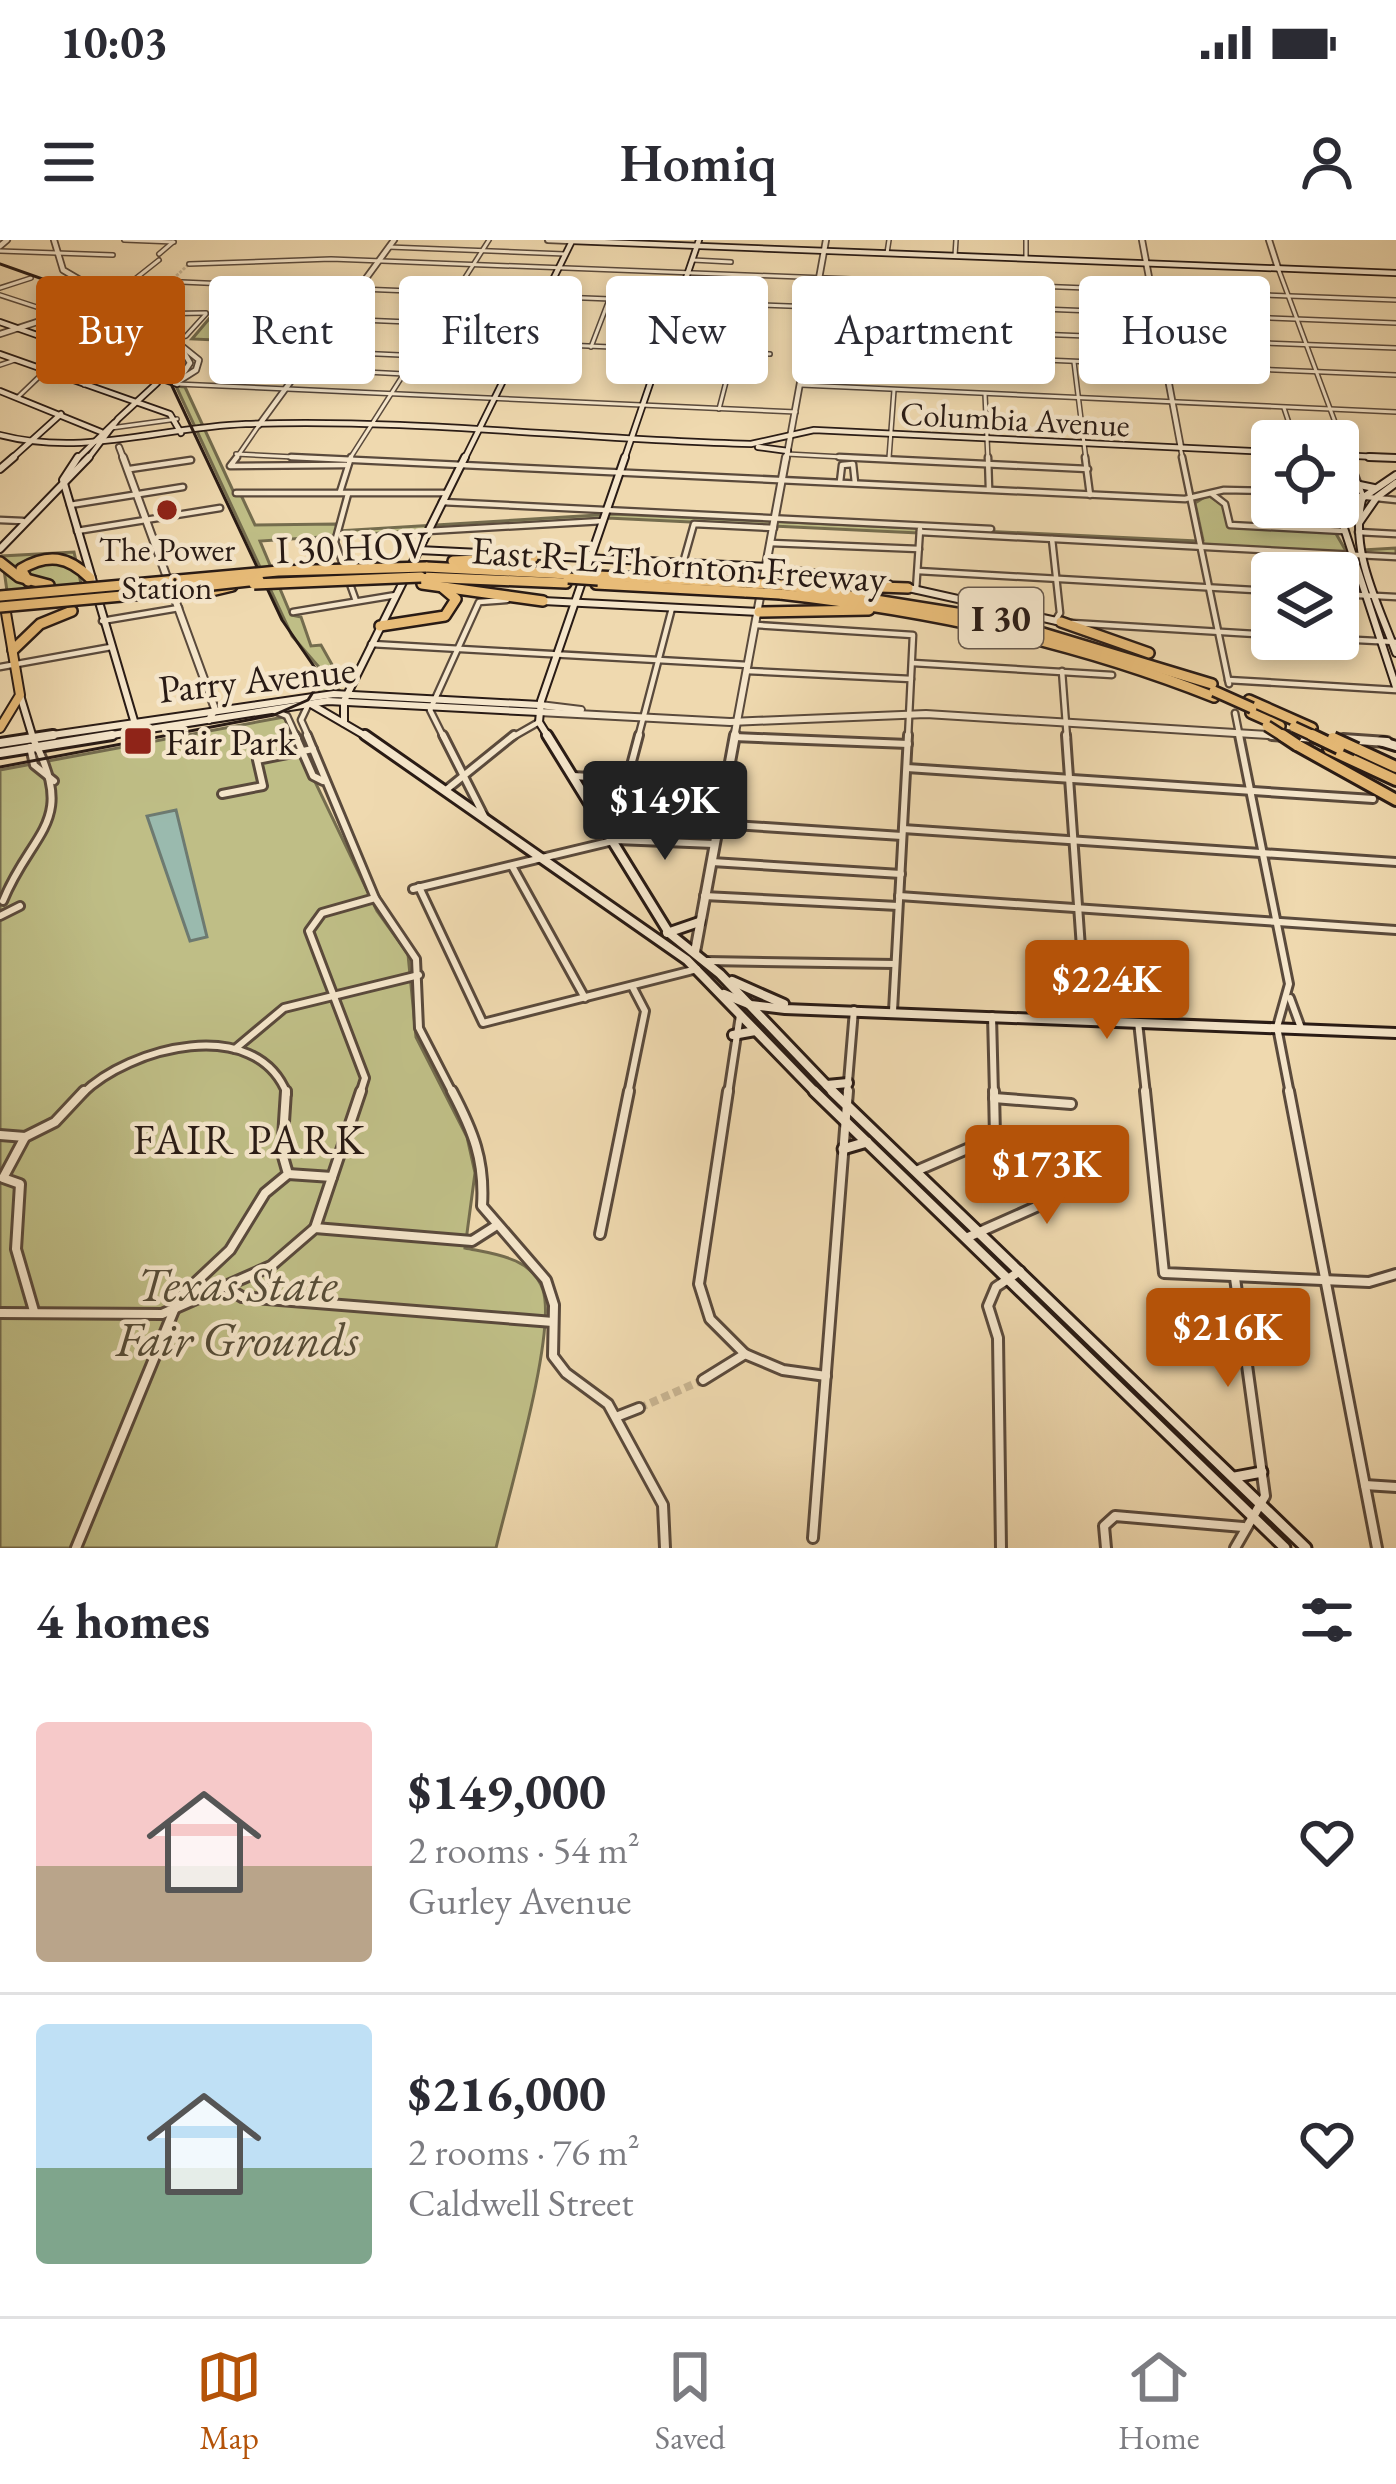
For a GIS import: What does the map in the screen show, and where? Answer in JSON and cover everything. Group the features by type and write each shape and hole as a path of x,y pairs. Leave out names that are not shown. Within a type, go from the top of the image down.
{"highway":[{"path":"28,581 21,569 51,557 71,560 90,578"},
{"path":"1,603 424,572 533,558"},
{"path":"0,562 28,581 49,585 173,581"},
{"name":"East R L Thornton Freeway","path":"1,603 173,581 363,567 781,590 984,624 1101,655 1312,728 1358,749 1396,774"},
{"path":"380,626 430,622 450,612 454,596 434,585 424,572"},
{"name":"I 30 HOV","path":"1,603 275,578 424,572"},
{"path":"434,585 543,601"},
{"path":"14,650 40,624 72,611 232,586"},
{"path":"781,590 912,589"},
{"path":"781,590 881,602 1018,628 1213,690"},
{"path":"759,612 863,610 984,624"},
{"path":"1058,622 1162,658 1213,690"},
{"path":"1251,706 1267,726 1297,746 1396,800"},
{"path":"1251,706 1396,774"},
{"name":"East R L Thornton Freeway","path":"1251,706 1280,726 1396,774"}],"main road":[{"path":"0,249 7,240"},
{"path":"54,240 55,253 71,276"},
{"path":"367,276 394,240"},
{"path":"548,240 1396,273"},
{"path":"554,276 573,240"},
{"path":"819,276 826,240"},
{"path":"1142,240 1149,276"},
{"path":"1269,240 1278,268"},
{"path":"687,276 698,243"},
{"path":"0,322 36,335"},
{"path":"0,334 36,322"},
{"path":"185,350 199,364 185,376"},
{"path":"185,353 190,363 185,373"},
{"path":"0,354 36,368"},
{"path":"79,384 177,419 182,434"},
{"path":"142,398 156,384"},
{"path":"136,727 65,485 70,466 83,448 142,398 170,384"},
{"path":"182,434 257,425 288,384"},
{"path":"345,723 346,697 499,384"},
{"path":"650,384 539,708 539,722 669,933 720,974 824,1084 1306,1548"},
{"path":"1169,384 1181,450"},
{"path":"695,952 801,385"},
{"path":"0,391 105,430"},
{"path":"40,406 48,414 45,425"},
{"path":"0,470 61,414"},
{"path":"48,450 118,446 257,425 724,445 787,452"},
{"path":"59,446 105,430"},
{"path":"105,430 130,470 213,716"},
{"path":"0,549 46,496 65,485 105,430"},
{"name":"Columbia Avenue","path":"758,447 814,430 890,436"},
{"path":"724,445 791,434"},
{"name":"Columbia Avenue","path":"791,434 1251,453"},
{"path":"0,438 64,455 70,466"},
{"path":"25,445 83,448"},
{"path":"95,448 118,446"},
{"path":"80,466 118,446"},
{"path":"1359,458 1394,461"},
{"path":"1360,525 1376,492 1396,479"},
{"path":"1359,500 1396,479"},
{"path":"1359,486 1376,492"},
{"path":"46,496 70,503"},
{"path":"1357,552 1363,496"},
{"path":"1344,531 1355,552"},
{"name":"East R L Thornton Freeway","path":"419,550 767,567 912,589 1058,622"},
{"path":"1359,559 1396,652"},
{"path":"1359,565 1396,688"},
{"path":"0,581 33,744"},
{"path":"543,601 759,612"},
{"path":"0,728 20,695"},
{"name":"Parry Avenue","path":"213,716 346,697"},
{"name":"Parry Avenue","path":"0,753 136,727 346,697 737,722 910,714 1396,744"},
{"name":"Parry Avenue","path":"434,702 523,711 539,708"},
{"path":"309,703 345,723 697,969 1248,1523 1285,1548"},
{"path":"523,711 526,726"},
{"name":"Parry Avenue","path":"0,743 33,744"},
{"path":"656,938 699,922"},
{"path":"720,974 766,999 821,1009"},
{"path":"718,990 751,1005 785,1009 1396,1033"},
{"path":"740,1015 766,999"},
{"path":"770,1027 772,1015 785,1009"},
{"path":"733,1035 756,1031"},
{"path":"824,1084 848,1083"},
{"path":"843,1149 867,1142"},
{"path":"1232,1476 1262,1472"}],"street":[{"path":"124,240 173,243"},
{"path":"467,276 489,240"},
{"path":"887,253 889,240"},
{"path":"955,256 956,240"},
{"path":"1026,240 1026,258"},
{"path":"140,276 173,243"},
{"path":"389,247 565,254"},
{"path":"0,249 113,255 55,253"},
{"path":"692,260 730,262"},
{"path":"189,264 378,261 792,277"},
{"path":"1278,268 1333,420"},
{"path":"0,291 31,278"},
{"path":"0,291 36,305"},
{"path":"1270,295 1396,300"},
{"path":"591,347 606,309"},
{"path":"185,314 206,314 185,336"},
{"path":"1270,318 1396,322"},
{"path":"1270,344 1396,348"},
{"path":"582,347 606,348"},
{"path":"0,365 15,360"},
{"path":"1055,361 1079,362"},
{"path":"1074,362 1090,494"},
{"path":"1270,370 1396,376"},
{"path":"17,398 36,380"},
{"path":"84,386 89,384"},
{"path":"185,384 796,412"},
{"path":"257,425 230,466 346,466 355,460 401,384"},
{"path":"719,409 726,384"},
{"path":"801,385 1396,412"},
{"path":"889,458 894,390"},
{"path":"985,394 989,490"},
{"path":"1284,408 1288,420"},
{"path":"105,430 177,419"},
{"path":"1181,450 1228,682 1396,688"},
{"path":"787,452 1088,469"},
{"path":"236,454 1191,498 1251,492"},
{"path":"130,470 191,460"},
{"path":"840,482 844,464 857,466 854,483"},
{"path":"346,466 335,546 356,601"},
{"path":"70,503 183,487"},
{"path":"1359,490 1363,496"},
{"path":"1376,492 1396,500"},
{"path":"236,493 446,493"},
{"path":"1208,493 1225,504 1230,525 1344,531"},
{"path":"1359,496 1363,496"},
{"path":"442,502 776,518 1291,552"},
{"path":"77,531 220,508"},
{"path":"0,520 23,521"},
{"path":"428,531 603,521"},
{"path":"683,563 694,524 774,528"},
{"path":"1360,525 1374,533 1396,535"},
{"path":"1360,525 1374,533"},
{"path":"920,528 992,529"},
{"path":"912,589 918,572 920,528"},
{"path":"1052,539 1058,622 1251,634"},
{"path":"771,543 919,549"},
{"path":"1359,555 1396,557"},
{"path":"918,572 1251,590"},
{"path":"293,612 396,595"},
{"path":"1359,596 1396,598"},
{"path":"486,822 430,710 479,602 543,601"},
{"path":"102,621 179,608"},
{"path":"611,842 671,608"},
{"path":"756,625 912,633 893,1011"},
{"path":"1359,640 1394,642"},
{"path":"371,644 912,679"},
{"path":"0,667 111,647"},
{"path":"913,663 1112,674"},
{"path":"1062,671 1086,1019"},
{"path":"309,703 300,717 323,781 375,898 408,941 418,975 421,1037 470,1120 483,1158 482,1206 546,1280 553,1322 550,1345 560,1366 608,1404 616,1417 667,1513 665,1548"},
{"path":"271,709 287,716 313,776 323,781"},
{"path":"1235,713 1289,996 1300,1028"},
{"path":"444,792 526,726 539,722"},
{"path":"734,737 908,744"},
{"path":"0,916 20,906 2,901 49,825 57,797 54,781 34,765 33,744"},
{"path":"223,794 263,786 257,760 313,749"},
{"path":"907,769 1373,799"},
{"path":"570,776 725,785"},
{"path":"718,824 1396,862"},
{"path":"697,969 483,1023 416,888 611,842 714,844"},
{"path":"711,862 901,874"},
{"path":"512,866 584,998"},
{"path":"704,896 899,900 1396,930"},
{"path":"0,1312 148,1318 284,1258 315,1228 365,1087 309,932 312,920 375,898"},
{"path":"706,961 895,964"},
{"path":"236,1049 278,1011 418,975"},
{"path":"600,1234 645,1011 632,986"},
{"path":"1289,996 1277,1027 1377,1548"},
{"path":"814,1538 854,1010"},
{"path":"740,1015 733,1035 698,1283 710,1319 746,1354 783,1370 826,1376"},
{"path":"915,1171 995,1136 992,1016"},
{"path":"1138,1022 1164,1273 1369,1282 1396,1274"},
{"path":"0,1135 46,1134 91,1085 130,1062 180,1048 236,1049 271,1066 284,1082 289,1113 282,1153 288,1174"},
{"path":"994,1098 1071,1104"},
{"path":"25,1137 1,1178 20,1184 13,1213 13,1249 34,1312"},
{"path":"990,1139 1007,1158 1070,1164"},
{"path":"966,1238 1047,1202 1040,1161"},
{"path":"76,1548 174,1308 230,1250 266,1193 288,1174 333,1178"},
{"path":"315,1228 472,1241 496,1226"},
{"path":"1001,1548 998,1338 988,1306 990,1295 1020,1271"},
{"path":"1234,1278 1262,1472 1262,1506 1235,1548"},
{"path":"222,1285 242,1298 553,1322"},
{"path":"703,1380 746,1354"},
{"path":"616,1417 639,1408"},
{"path":"1365,1485 1396,1486"},
{"path":"1106,1548 1108,1520 1125,1514 1248,1523"}],"green space":[{"path":"209,319 209,340 192,339"},
{"path":"176,386 185,387 235,495 241,495 255,525 336,524 337,531 614,514 1198,541 1203,540 1195,503 1208,495 1223,505 1229,526 1335,532 1346,551 1396,548 1396,556 607,518 260,541 291,615 301,617 311,646 321,645 339,677 333,684 340,691 319,693 325,674 292,636"},
{"path":"74,552 82,588 7,591 2,556"},
{"name":"Texas State Fair Grounds","path":"284,717 377,911 408,954 416,1037 467,1137 475,1173 465,1248 521,1264 543,1290 537,1377 496,1548 0,1548 0,770"}],"shaded area":[{"path":"176,810 207,937 190,941 147,816"}],"tunnel":[{"path":"176,276 189,264"},
{"path":"639,1408 703,1380"}],"tram line":[{"path":"0,264 99,299 149,337 282,620 322,678 308,700 274,715 0,767"}],"place":[{"name":"The Power Station","path":"167,510"},
{"name":"Fair Park","path":"138,741"}],"district":[{"name":"FAIR PARK","path":"250,1139"}]}
